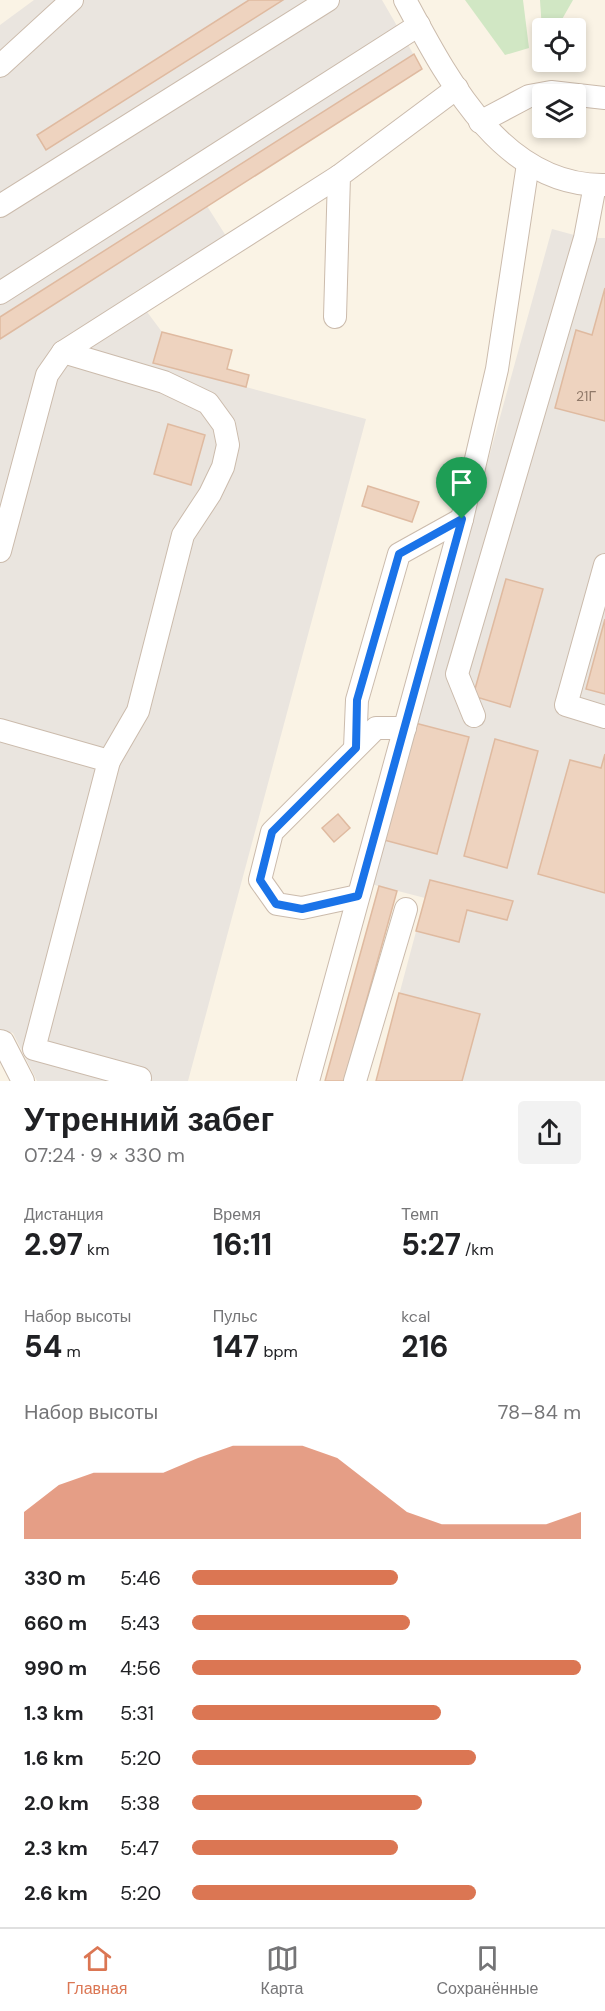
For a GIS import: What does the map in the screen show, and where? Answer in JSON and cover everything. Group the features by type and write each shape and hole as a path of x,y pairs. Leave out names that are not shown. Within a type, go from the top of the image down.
{"lane":[{"path":"0,66 72,0"},
{"path":"0,206 328,0"},
{"path":"405,0 418,25 480,122 528,164 549,176 600,185 457,674 474,716"},
{"path":"0,293 418,25"},
{"path":"0,551 47,375 63,351 339,176 457,88"},
{"path":"480,122 529,96 552,92 605,98"},
{"path":"308,1081 462,519 497,369 528,164"},
{"path":"335,317 339,176"},
{"path":"63,351 164,382 208,403 224,425 228,445 223,467 210,494 183,535 138,711 109,761 34,1049 140,1078 139,1081"},
{"path":"356,748 357,700 399,554 462,519"},
{"path":"605,565 566,705 605,717"},
{"path":"358,896 302,909 276,904 260,880 272,832 376,728 405,728"},
{"path":"0,730 109,761"},
{"path":"355,1081 406,909"},
{"path":"0,1041 3,1042 23,1081"}],"shaded area":[{"path":"34,0 382,0 422,69 207,206 226,236 133,293 162,332 232,350 227,369 249,375 246,387 366,419 188,1081 37,1081 13,1033 0,1029 0,25"},
{"path":"552,229 585,238 605,238 605,1081 376,1081 425,898 371,884"}],"green space":[{"path":"465,0 523,0 529,48 505,55"},
{"path":"540,0 573,0 563,18 541,18"}],"building":[{"path":"249,0 283,0 46,150 37,135"},
{"path":"414,54 422,69 0,339 0,317"},
{"path":"605,288 605,421 555,408 576,330 592,335"},
{"path":"162,332 232,350 227,369 249,375 246,387 153,363"},
{"path":"168,424 205,435 191,485 154,474"},
{"path":"368,486 419,502 412,522 362,506"},
{"path":"506,579 543,589 510,707 473,696"},
{"path":"605,619 605,694 586,689"},
{"path":"415,723 469,737 437,854 384,840"},
{"path":"495,739 538,751 507,868 464,856"},
{"path":"605,754 605,893 538,874 570,760 601,768"},
{"path":"338,814 350,828 334,842 322,828"},
{"path":"430,880 513,901 507,920 467,910 459,942 416,931"},
{"path":"379,886 397,891 344,1081 325,1081"},
{"path":"399,993 480,1014 462,1081 376,1081"}],"route":[{"path":"462,519 358,896 302,909 276,904 260,880 272,832 356,748 357,700 399,554 462,519"}]}
